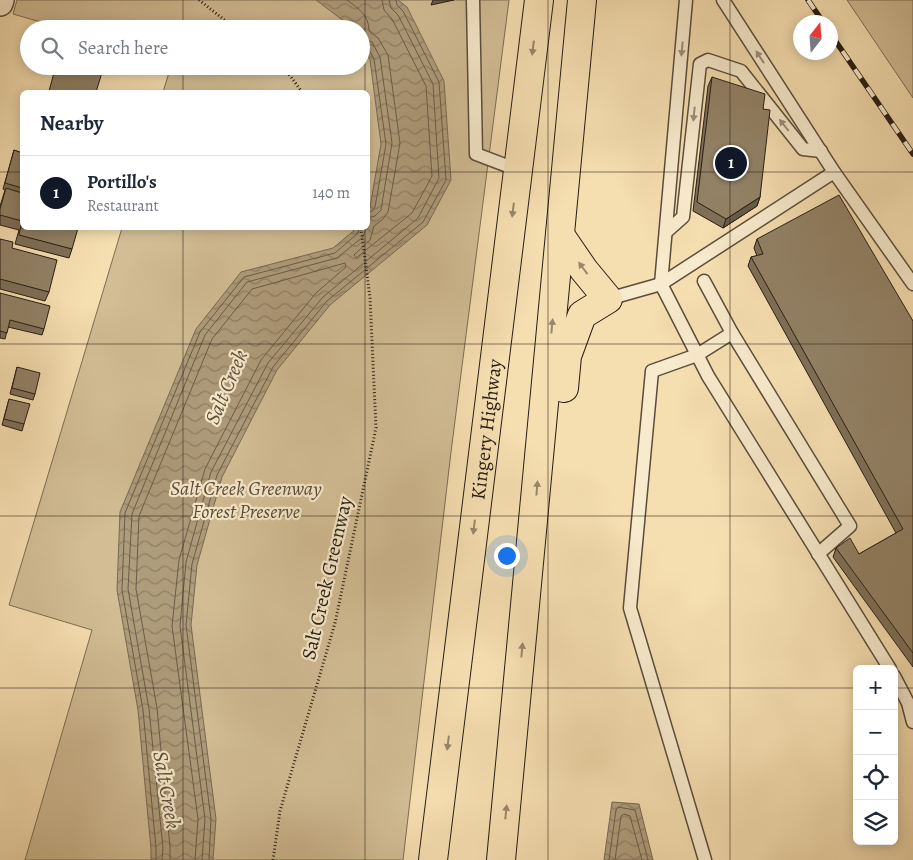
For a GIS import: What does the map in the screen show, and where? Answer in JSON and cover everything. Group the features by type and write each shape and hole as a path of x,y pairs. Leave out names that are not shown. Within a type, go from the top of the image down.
{"highway":[{"name":"Kingery Highway","path":"433,860 539,0"},
{"path":"501,860 582,0"},
{"path":"527,596 553,508 567,356 582,315 608,299 584,270 560,235"}],"lane":[{"path":"473,0 476,154 518,170"},
{"path":"686,0 661,284 708,376 887,665"},
{"path":"723,0 834,172 913,284"},
{"path":"666,232 682,217 700,64 708,60 741,71 803,149 821,151"},
{"path":"608,299 661,284 834,172"},
{"path":"704,281 732,333 850,526 818,554"},
{"path":"705,860 630,608 652,371 697,356 732,333"},
{"path":"898,684 908,703 913,722"}],"path":[{"path":"199,0 225,20"},
{"path":"290,75 301,90"},
{"name":"Salt Creek Greenway","path":"273,860 280,811 335,623 376,428 370,298 361,230"}],"green space":[{"name":"Salt Creek Greenway Forest Preserve","path":"17,0 509,0 451,452 403,860 25,860 92,630 9,605 121,230 370,230 370,90 164,90 168,75 370,75 370,20 34,20 13,14"},
{"path":"847,0 913,0 913,98"}],"water":[{"name":"Salt Creek","path":"316,0 398,0 407,7 444,81 451,180 427,225 330,305 277,370 222,477 197,565 191,625 216,819 213,860 151,860 138,710 117,590 120,512 196,329 241,272 333,248 355,230 370,230 370,207 381,144 370,60 370,20 342,20"},
{"path":"612,802 639,804 653,860 604,860"}],"building":[{"path":"53,75 101,75 97,90 49,90"},
{"path":"712,77 765,94 763,109 770,110 760,197 726,219 697,202"},
{"path":"14,150 20,152 20,187 5,183"},
{"path":"6,188 20,192 20,220 0,215"},
{"path":"839,195 913,321 913,653 836,548 850,538 859,554 903,529 751,257 763,254 757,239"},
{"path":"20,230 77,230 72,249 19,235"},
{"path":"0,239 13,242 12,248 57,260 49,292 0,279"},
{"path":"0,293 50,306 44,329 10,320 7,333 0,331"},
{"path":"17,367 40,373 35,394 12,388"},
{"path":"9,399 30,404 24,424 4,419"}],"railway":[{"path":"808,0 818,15"},
{"path":"838,45 913,154"}],"place":[{"name":"Portillo's","path":"731,163"}]}
